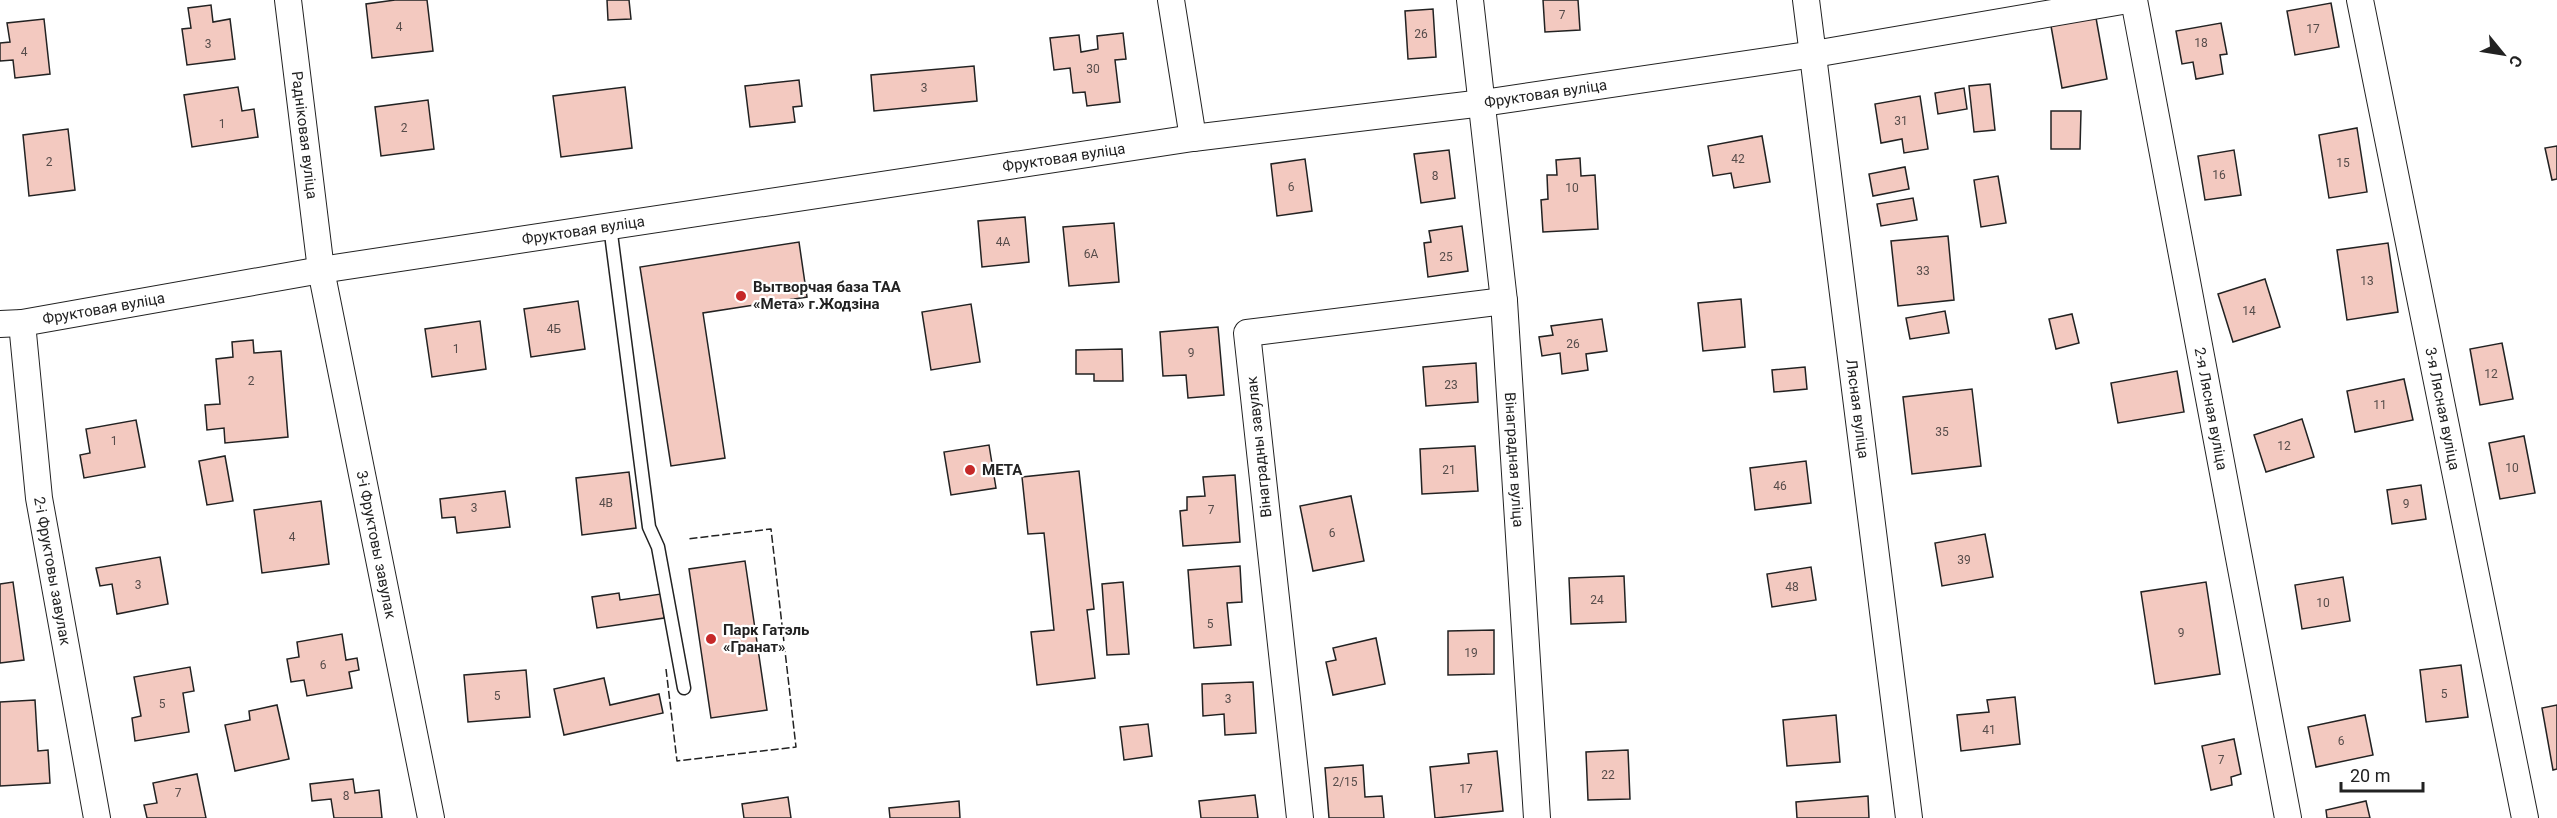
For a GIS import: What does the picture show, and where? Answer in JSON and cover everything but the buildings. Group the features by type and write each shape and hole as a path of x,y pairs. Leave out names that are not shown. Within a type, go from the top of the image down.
{"street":[{"name":"Радніковая вуліца","path":"288,0 321,270"},
{"path":"1171,0 1193,138"},
{"name":"Вінаградная вуліца","path":"1470,0 1504,301 1537,818"},
{"name":"Лясная вуліца","path":"1806,0 1909,818"},
{"name":"Фруктовая вуліца","path":"11,323 321,270 1193,138 1483,102 1814,54 2128,0"},
{"name":"2-я Лясная вуліца","path":"2134,0 2289,818"},
{"name":"3-я Лясная вуліца","path":"2360,0 2525,818"},
{"name":"3-і Фруктовы завулак","path":"321,270 431,818"},
{"name":"Вінаградны завулак","path":"1300,818 1247,333 1504,301"},
{"name":"2-і Фруктовы завулак","path":"11,323 39,498 97,818"}],"lane":[{"path":"610,226 649,527 658,547 684,688"}],"fence":[{"path":"666,669 677,761 796,747 771,529 687,539"}],"place":[{"name":"Вытворчая база ТАА «Мета» г.Жодзіна","path":"741,296"},
{"name":"МЕТА","path":"970,470"},
{"name":"Парк Гатэль «Гранат»","path":"711,639"}]}
